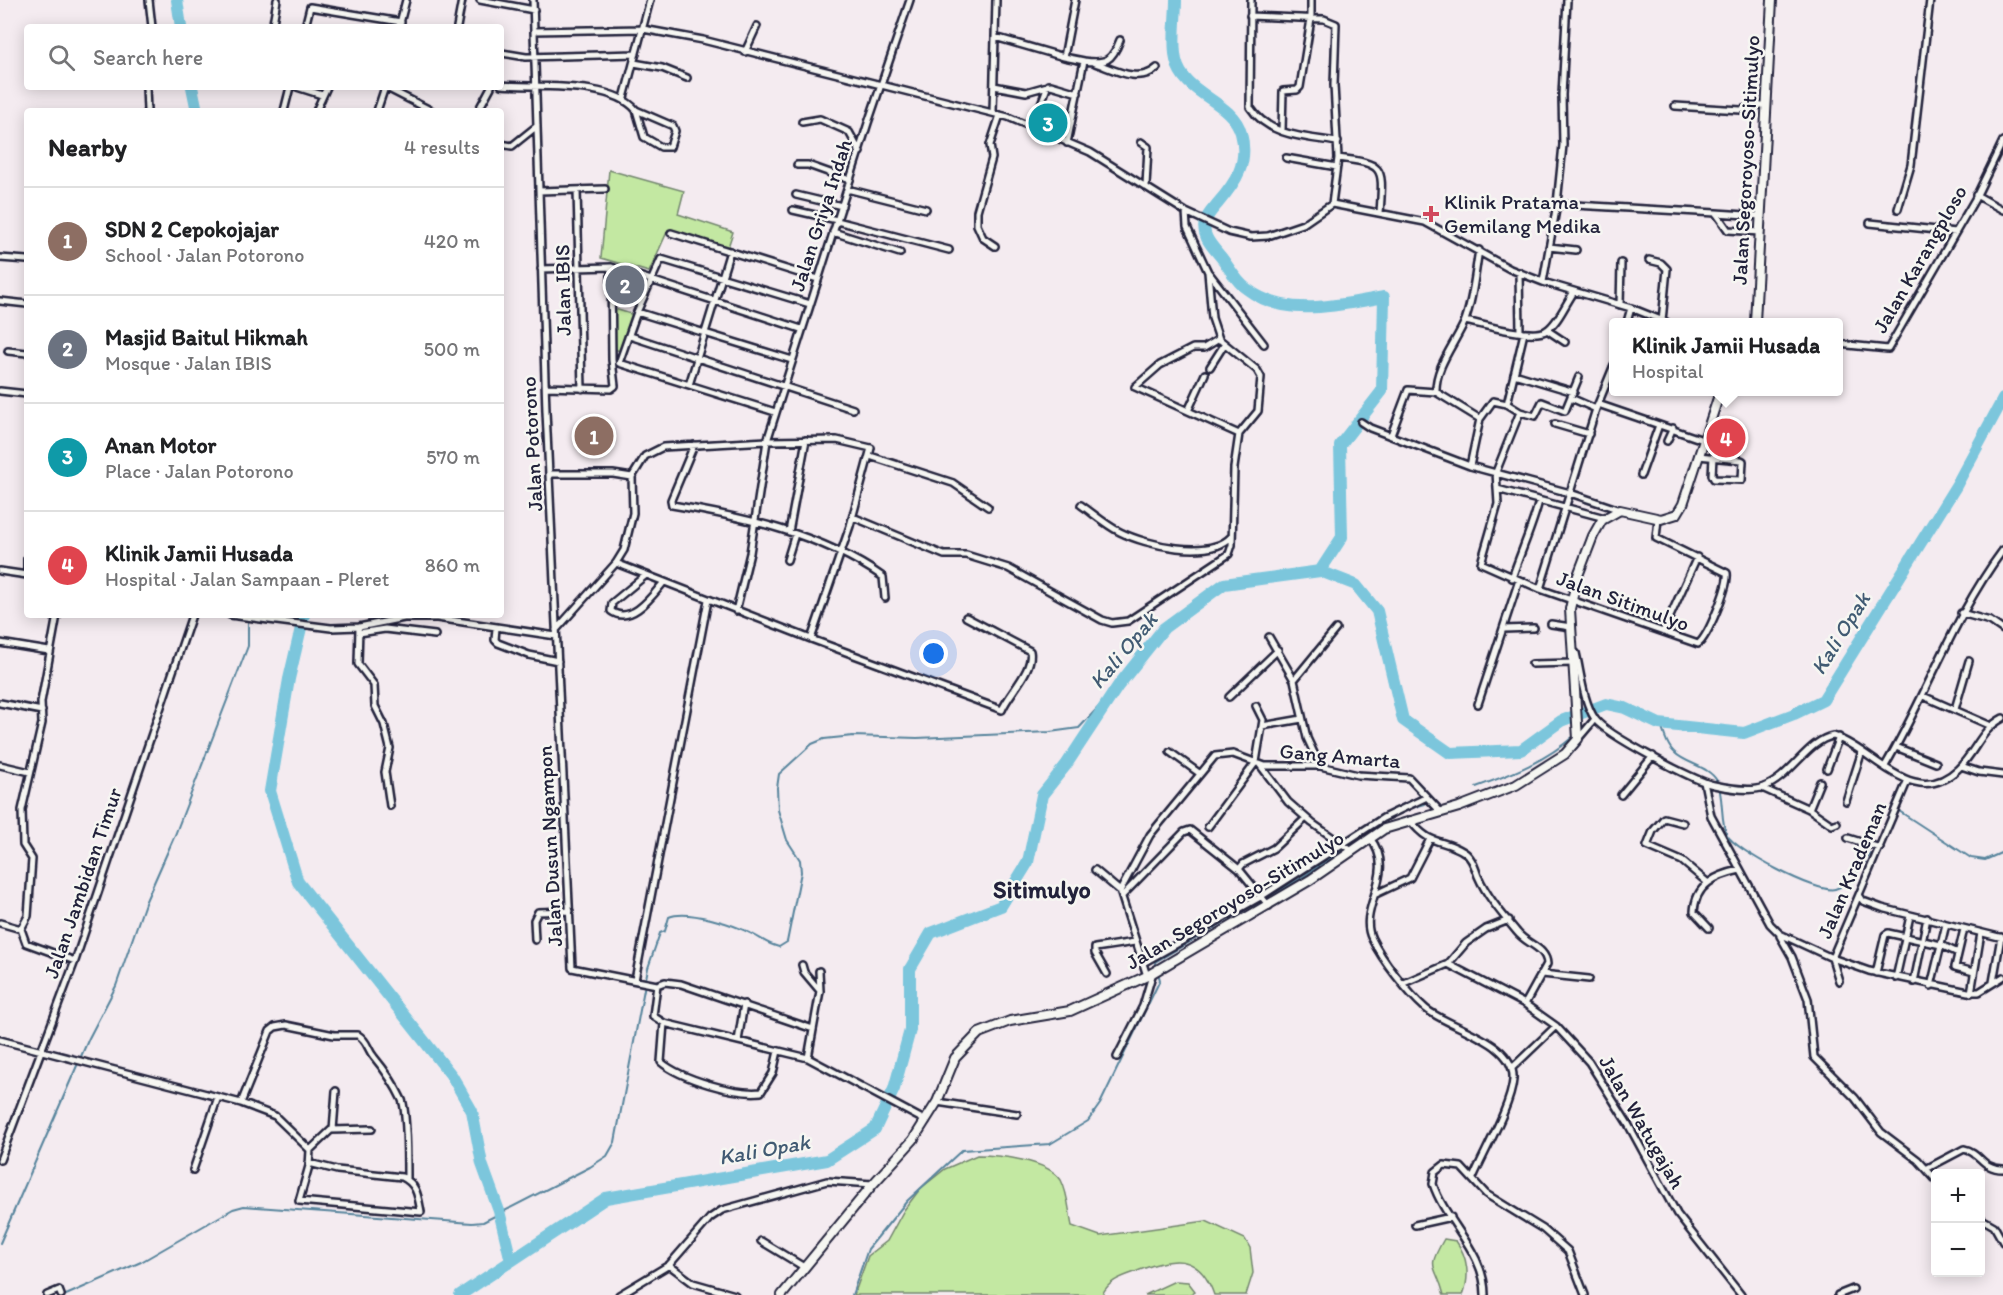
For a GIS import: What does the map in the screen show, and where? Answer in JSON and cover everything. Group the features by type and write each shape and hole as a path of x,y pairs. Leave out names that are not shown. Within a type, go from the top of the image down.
{"main road":[{"name":"Jalan Segoroyoso-Sitimulyo","path":"1755,318 1772,0"},
{"path":"1578,739 1580,692 1574,663 1571,597 1593,536 1605,518 1620,510 1658,519 1669,518 1680,510 1718,396"},
{"name":"Jalan Segoroyoso-Sitimulyo","path":"782,1295 873,1184 897,1160 937,1102 955,1058 979,1033 1010,1021 1057,1015 1076,1009 1150,974 1269,906 1384,830 1481,799 1532,777 1565,754 1578,739"}],"street":[{"path":"148,0 152,24"},
{"path":"274,24 277,0"},
{"path":"306,24 310,7 400,24 406,0"},
{"path":"458,24 462,0"},
{"path":"480,0 534,10"},
{"name":"Jalan Potorono","path":"533,0 556,633"},
{"path":"624,98 650,0"},
{"name":"Jalan Griya Indah","path":"736,611 755,523 767,441 775,412 910,0"},
{"path":"993,112 996,0"},
{"path":"1064,57 1076,0"},
{"path":"1251,0 1250,107 1273,128 1338,142"},
{"path":"1282,131 1283,91 1300,89 1311,19 1311,0"},
{"path":"1543,282 1557,204 1563,145 1562,94 1568,0"},
{"path":"1898,209 1911,165 1930,0"},
{"path":"1250,16 1311,19 1336,24 1338,30 1334,85 1338,159 1332,204"},
{"path":"745,52 757,26"},
{"path":"534,32 643,29 703,40 993,112 1090,152 1210,225 1251,237 1268,236 1303,224 1332,204 1425,222 1519,272 1574,292 1631,308 1655,318"},
{"path":"995,37 1064,57 1095,63 1134,76 1148,75 1157,68"},
{"path":"1095,63 1110,60 1120,40"},
{"path":"504,53 534,57 636,54"},
{"path":"1067,143 1083,61"},
{"path":"634,63 662,68 687,78"},
{"path":"504,85 592,89 624,98 636,110 673,126 675,131 670,147 661,147 644,137 636,110"},
{"path":"994,86 1026,92 1048,85 1078,93"},
{"path":"1032,128 1048,85"},
{"path":"147,90 147,108"},
{"path":"285,108 289,90"},
{"path":"308,90 322,94"},
{"path":"316,108 325,90"},
{"path":"378,108 384,90"},
{"path":"391,90 426,108"},
{"path":"480,108 489,90"},
{"path":"1676,106 1740,110 1755,105 1767,105"},
{"path":"995,246 983,238 977,225 992,158 990,145 1000,115"},
{"path":"802,122 820,119 842,129 852,136 860,152"},
{"path":"504,145 512,146 537,126"},
{"name":"Jalan Karangploso","path":"1843,344 1888,349 1956,232 2003,141"},
{"path":"1141,142 1148,147 1146,186"},
{"path":"1287,158 1337,168"},
{"path":"1338,159 1371,162 1378,169 1382,184 1380,213"},
{"path":"797,165 808,165 850,180"},
{"path":"539,190 605,189"},
{"path":"847,189 926,209"},
{"name":"Jalan IBIS","path":"577,190 582,389"},
{"path":"796,195 842,206"},
{"path":"1976,195 2003,210"},
{"path":"1557,204 1761,216"},
{"path":"793,210 949,250"},
{"path":"1186,212 1187,227 1208,272 1264,344"},
{"path":"1716,213 1728,230 1760,232"},
{"path":"1870,223 1956,232"},
{"path":"833,232 900,253"},
{"path":"671,233 818,279"},
{"path":"1549,247 1576,250"},
{"path":"1436,392 1436,381 1442,365 1465,321 1479,250"},
{"path":"689,385 730,251"},
{"path":"0,258 24,260"},
{"path":"619,363 658,261 664,258 810,304"},
{"path":"1649,261 1661,263 1667,269 1664,318"},
{"path":"1620,305 1621,263"},
{"path":"546,387 614,388 611,267"},
{"path":"541,269 611,267 801,329"},
{"path":"853,517 944,555 971,556 1008,568 1112,623 1128,621 1224,560 1232,541 1234,468 1239,434 1258,411 1261,377 1257,370 1224,345 1220,339 1212,318 1208,272"},
{"path":"1507,404 1522,333 1519,272"},
{"path":"1547,330 1574,292"},
{"path":"0,301 24,304"},
{"path":"1628,318 1631,308"},
{"path":"637,312 792,360"},
{"path":"1465,321 1522,333 1547,330 1565,342"},
{"path":"630,336 853,409"},
{"path":"1220,339 1204,348 1193,348 1160,365 1135,387 1239,434"},
{"path":"1210,367 1224,345"},
{"path":"8,351 24,353"},
{"path":"612,360 775,412"},
{"path":"1188,411 1205,374"},
{"path":"1514,374 1597,406 1673,428 1702,440"},
{"path":"1470,466 1480,419 1490,403 1497,401 1535,416 1542,402 1565,411 1579,377"},
{"name":"Jalan Sitimulyo","path":"1540,589 1597,406 1609,377"},
{"path":"1391,435 1408,390 1436,392 1480,419"},
{"path":"0,391 24,394"},
{"path":"1496,480 1520,412"},
{"path":"1361,422 1370,428 1470,466 1539,501 1605,518"},
{"path":"1555,424 1589,434"},
{"path":"1641,475 1659,425"},
{"path":"1667,441 1673,428"},
{"path":"787,560 806,440"},
{"path":"427,618 496,628 556,633 616,563 624,550 633,513 632,477 638,463 655,450 663,447 767,441 854,442 871,448 870,456 853,517 811,639"},
{"path":"694,445 671,503 792,533 841,554 883,577 885,597"},
{"path":"870,456 953,483 988,507"},
{"path":"1698,456 1743,460 1742,480 1714,479 1712,475 1713,458"},
{"path":"550,474 597,473 632,477"},
{"path":"1496,480 1570,493 1620,510"},
{"name":"Jalan Sitimulyo","path":"1496,480 1497,507 1480,561 1484,565 1540,589 1571,597 1694,644 1703,640 1728,579 1724,570 1697,557"},
{"path":"1512,578 1524,540 1530,533 1539,501"},
{"path":"1081,505 1122,533 1160,545 1211,548 1232,541"},
{"path":"1658,519 1656,538 1697,557 1662,632"},
{"path":"1885,766 1923,696 1961,613 2003,550"},
{"path":"616,563 736,611 1002,710 1022,676 1030,658 1030,651 966,617"},
{"path":"0,571 24,575"},
{"path":"646,575 612,603 611,611 620,614 639,609 664,582"},
{"path":"1478,704 1519,580"},
{"path":"635,980 708,600"},
{"path":"1961,613 1990,621 2003,630"},
{"path":"56,618 49,651 42,723 30,772 28,792 22,810 23,845 32,859 28,916 21,929 26,943 75,961"},
{"name":"Jalan Jambidan Timur","path":"0,1160 75,961 191,618"},
{"path":"259,618 292,624 359,630 386,629 435,635"},
{"path":"359,630 415,618"},
{"path":"1551,624 1571,627"},
{"path":"496,628 495,640 498,644 530,655 558,661"},
{"path":"1504,629 1534,628"},
{"path":"1294,680 1336,629"},
{"path":"359,630 358,664 374,685 376,708 384,724 390,748 385,772 390,806"},
{"name":"Jalan Dusun Ngampon","path":"556,633 572,968 657,985 665,982 681,984 813,1029"},
{"path":"1269,637 1294,680 1308,741 1320,766"},
{"path":"1572,637 1580,692 1594,717 1630,746 1704,782 1762,788 1809,809 1832,825 1837,823"},
{"path":"0,643 49,651"},
{"path":"1229,697 1278,650"},
{"path":"1955,709 1969,661"},
{"path":"1532,664 1574,663"},
{"path":"1923,696 1989,725"},
{"path":"0,703 42,711"},
{"path":"1208,827 1257,763 1263,717 1256,706"},
{"name":"Jalan Segoroyoso-Sitimulyo","path":"1578,739 1594,717"},
{"path":"1262,726 1302,718"},
{"path":"1762,788 1782,778 1826,737 1839,737 1907,782 1923,786 1938,783 1961,766 1989,725 2003,718"},
{"path":"1827,769 1839,737"},
{"path":"1896,747 1936,763"},
{"path":"1170,752 1199,773"},
{"path":"1846,801 1862,752"},
{"name":"Gang Amarta","path":"1121,894 1150,835 1215,756 1233,754 1257,763 1320,766 1358,775 1409,778 1440,811"},
{"path":"1621,795 1653,756"},
{"path":"1257,763 1287,800 1306,818 1344,843 1352,851"},
{"path":"0,765 30,772"},
{"path":"1961,766 1979,772 2003,775"},
{"name":"Jalan Krademan","path":"1704,782 1711,816 1763,915 1780,934 1832,958 1907,782"},
{"path":"1809,809 1820,782"},
{"path":"1143,963 1262,896 1391,813 1427,797"},
{"path":"1239,869 1274,848 1306,818"},
{"path":"1683,823 1664,818 1653,831 1647,846 1682,861 1708,883"},
{"path":"1410,820 1430,839 1464,852 1470,858 1488,896 1523,939 1547,957 1547,964 1525,1004"},
{"path":"1121,894 1188,830 1239,869 1269,906"},
{"path":"1370,838 1380,856 1381,869 1369,932 1372,940 1427,1010 1490,1044 1506,1058 1512,1068 1509,1094 1473,1178"},
{"path":"1848,838 1880,848"},
{"path":"1376,894 1410,878 1430,839"},
{"path":"1095,870 1121,894 1135,942 1150,974 1143,1006 1117,1057"},
{"path":"1708,928 1694,912 1698,896 1715,876 1740,870"},
{"path":"1859,895 1863,901 1910,916 2002,938 1994,982"},
{"path":"535,940 534,920 538,912 542,910 570,911"},
{"path":"1896,978 1910,916"},
{"path":"1914,982 1926,918"},
{"path":"1404,983 1448,964 1466,943 1486,929 1509,920"},
{"path":"0,923 21,929"},
{"path":"1931,986 1946,924"},
{"path":"1964,929 1956,969 1974,972"},
{"path":"1971,993 1981,933"},
{"path":"1780,934 1792,957 1808,999 1814,1057 1855,1098 1881,1132 1931,1175"},
{"path":"1876,973 1885,935 1941,945 1958,953"},
{"path":"1107,974 1095,953 1095,948 1135,942"},
{"path":"1832,958 1876,973 1971,993 1979,992 2003,977"},
{"path":"1832,958 1839,981"},
{"path":"802,964 804,972 819,991"},
{"name":"Jalan Watugajah","path":"1448,964 1525,1004 1556,1026 1581,1051 1602,1081 1677,1215 1741,1295"},
{"path":"808,1058 819,991 819,971"},
{"path":"1542,974 1589,980"},
{"path":"657,985 653,1016 664,1023 808,1058 926,1121"},
{"path":"738,1041 744,1004"},
{"path":"664,1023 661,1062 694,1079 721,1086 761,1092 775,1070 778,1051"},
{"path":"241,1103 270,1031 274,1027 285,1025 334,1035 358,1035 363,1038 373,1056 381,1063 401,1099 405,1111 407,1179 416,1190 421,1212 299,1201 310,1150 333,1130 372,1129"},
{"path":"1512,1068 1556,1026"},
{"path":"0,1040 241,1103 275,1116 310,1150"},
{"path":"333,1130 336,1091"},
{"path":"193,1170 218,1097"},
{"path":"937,1102 1017,1114"},
{"path":"1926,1169 1964,1149 1971,1151 1988,1167 2003,1169"},
{"path":"309,1163 337,1170 407,1179"},
{"path":"1485,1295 1480,1268 1433,1184 1435,1172 1444,1166 1461,1167 1486,1194 1543,1229 1568,1251 1585,1295"},
{"path":"619,1295 669,1265 710,1218 722,1210 827,1181 873,1184"},
{"path":"1414,1225 1451,1217"},
{"path":"1985,1221 1994,1226 2003,1242"},
{"path":"761,1241 804,1267"},
{"path":"669,1265 693,1283 735,1295"},
{"path":"1838,1295 1853,1289"},
{"path":"47,1295 58,1290 60,1293"}],"green space":[{"path":"609,170 684,191 678,214 733,232 728,247 668,230 649,272 601,258"},
{"path":"615,309 634,315 621,351 613,349"},
{"path":"977,1155 1022,1160 1055,1173 1061,1180 1065,1191 1072,1226 1100,1236 1206,1221 1245,1239 1250,1248 1253,1273 1246,1295 1214,1295 1208,1281 1192,1264 1171,1261 1120,1278 1111,1283 1102,1295 854,1295 868,1256 887,1241 904,1210 920,1189 945,1169"},
{"path":"1444,1239 1456,1241 1463,1254 1467,1274 1463,1295 1444,1295 1434,1267 1435,1257"},
{"path":"1175,1281 1188,1282 1195,1291 1189,1295 1145,1295"}],"waterway":[{"path":"177,0 181,24"},
{"path":"1176,0 1174,46 1180,72 1188,82 1236,122 1243,144 1242,163 1235,180 1205,222 1206,237 1211,245 1243,286 1262,298 1279,304 1296,307 1331,306 1384,297 1382,391 1340,445 1342,537 1320,571"},
{"path":"193,90 196,108"},
{"name":"Kali Opak","path":"460,1295 606,1198 827,1160 875,1129 894,1089 910,1030 910,969 931,933 1001,906 1028,862 1042,795 1066,765 1118,686 1164,628 1224,584 1320,571 1356,585 1377,611 1403,720 1450,753 1521,750 1561,721 1606,704 1625,708 1659,724 1744,733 1823,700 1956,486 2003,399"},
{"path":"0,1243 89,1038 116,986 145,903 175,835 248,646 248,618"},
{"path":"303,618 289,679 270,791 298,882 452,1076 472,1111 482,1164 499,1211 511,1261"},
{"path":"66,1295 141,1262 233,1209 244,1206 483,1222 590,1167 607,1156 615,1142 648,968 660,933 665,931 669,917 688,915 712,919 746,931 775,946 779,947 787,942 801,872 800,860 787,840 778,810 779,774 812,744 824,739 853,736 917,738 1050,732 1079,728 1118,686"},
{"path":"1661,725 1672,750 1685,760 1709,772 1717,781 1727,835 1733,842 1760,860 1812,885 1835,889 1851,879 1870,854"},
{"path":"1476,787 1515,772 1540,759 1575,735"},
{"path":"1408,809 1425,804"},
{"path":"1899,811 1971,858 1985,860 2003,852"},
{"path":"852,1295 868,1249 907,1201 962,1150 1050,1144 1088,1121 1100,1104 1160,980 1155,962 1301,878 1392,816"}],"place":[{"name":"Anan Motor","path":"1048,123"},
{"name":"Klinik Pratama Gemilang Medika","path":"1431,214"},
{"name":"Masjid Baitul Hikmah","path":"625,285"},
{"name":"SDN 2 Cepokojajar","path":"594,436"},
{"name":"Klinik Jamii Husada","path":"1726,438"}],"district":[{"name":"Sitimulyo","path":"1042,890"}]}
